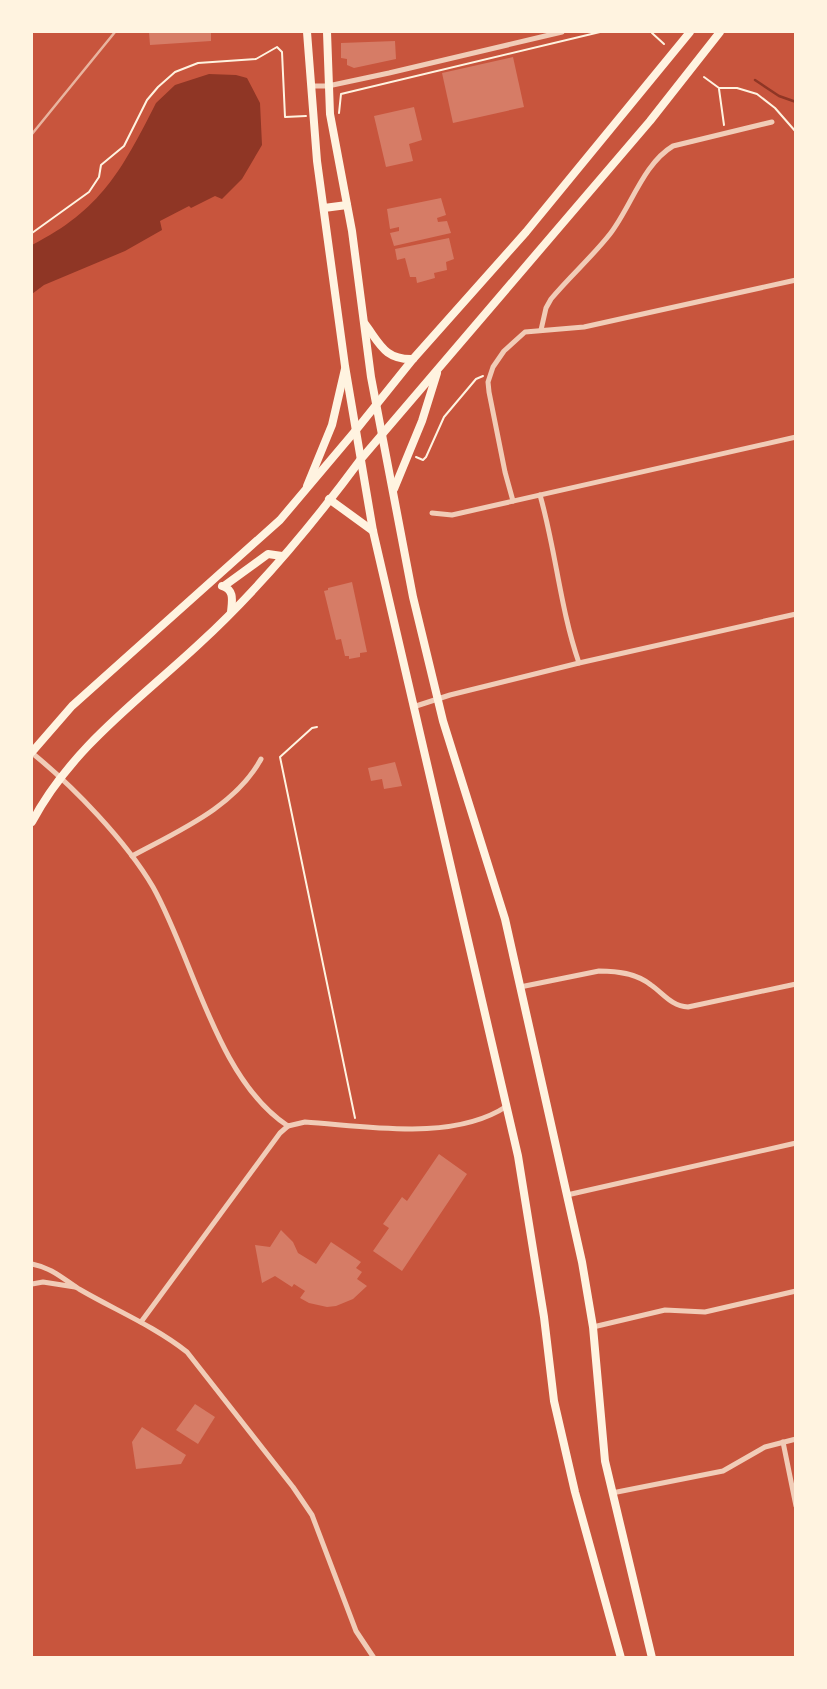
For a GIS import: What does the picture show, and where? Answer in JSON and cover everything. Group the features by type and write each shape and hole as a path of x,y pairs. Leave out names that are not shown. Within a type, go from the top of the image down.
{"main road":[{"path":"307,32 313,116 324,208 345,366 373,531 518,1156 544,1317 554,1401 575,1492 621,1657"},
{"path":"327,32 330,114 347,205 366,348 414,597 437,698 464,793 505,919 567,1195 593,1327 601,1429 612,1493 652,1657"},
{"path":"32,753 72,706 280,520 303,495 413,359 526,232 690,32"},
{"path":"32,822 61,776 112,721 201,643 282,556 361,459 650,121 720,32"},
{"path":"324,208 347,205"},
{"path":"364,323 388,354 394,358 413,359"},
{"path":"303,495 332,425 345,366"},
{"path":"393,490 439,367"},
{"path":"329,499 373,531"},
{"path":"224,586 265,555 271,553 282,556"},
{"path":"208,584 224,586 232,595 231,612"}],"street":[{"path":"311,86 328,86 562,32"},
{"path":"541,330 551,299 608,236 645,177 665,151 673,146 772,122"},
{"path":"513,501 489,392 490,375 504,351 518,336 533,329 584,327 796,280"},
{"path":"432,513 453,515 796,437"},
{"path":"540,495 552,541 565,620 579,663"},
{"path":"413,707 437,698 579,663 796,614"},
{"path":"32,753 61,776 132,856 153,888 222,1044 268,1111 288,1126"},
{"path":"132,856 204,816 247,780 261,759"},
{"path":"520,987 611,971 638,977 673,1003 688,1007 796,984"},
{"path":"141,1322 288,1126 305,1122 434,1128 491,1116 507,1106"},
{"path":"567,1195 796,1143"},
{"path":"32,1264 56,1272 78,1288 167,1336 187,1352 312,1515 356,1631 374,1657"},
{"path":"32,1284 43,1282 78,1288"},
{"path":"593,1327 665,1310 705,1312 796,1292"},
{"path":"612,1493 723,1471 765,1447 796,1440"},
{"path":"783,1442 796,1506"}],"path":[{"path":"330,114 340,113 341,94 600,32"},
{"path":"644,32 652,32 664,44"},
{"path":"32,233 89,192 99,177 101,165 124,146 147,100 166,79 187,67 210,62 256,59 277,47 282,52 285,117 313,116"},
{"path":"704,77 719,88 737,88 757,94 775,108 796,132"},
{"path":"719,88 725,134"},
{"path":"408,454 420,459 426,457 444,417 476,379 490,375"},
{"path":"317,727 312,728 280,757 356,1125"}],"shaded area":[{"path":"209,74 247,78 260,103 262,145 242,179 222,199 215,196 191,208 189,206 160,221 162,230 125,251 44,285 32,294 32,245 76,217 107,186 132,149 156,103 175,85"}],"building":[{"path":"149,32 211,32 211,41 150,45"},
{"path":"395,41 396,59 354,68 347,65 347,59 341,58 341,43"},
{"path":"513,57 524,107 453,123 442,73"},
{"path":"414,107 422,140 409,144 413,161 386,167 374,116"},
{"path":"441,198 446,215 437,218 438,222 447,221 451,233 394,246 390,233 399,231 399,227 390,229 387,209"},
{"path":"449,238 454,259 446,262 447,270 434,273 435,278 417,283 416,277 410,277 405,258 397,260 395,249"},
{"path":"352,582 367,652 360,653 360,657 349,659 349,656 345,656 341,639 336,640 324,591"},
{"path":"395,762 402,786 384,789 382,779 371,781 368,768"},
{"path":"439,1154 467,1174 402,1271 373,1251 389,1228 383,1224 402,1197 407,1201"},
{"path":"281,1230 293,1242 298,1253 316,1264 331,1242 361,1262 356,1268 362,1272 357,1279 367,1286 353,1299 327,1307 300,1298 305,1291 294,1284 292,1287 275,1276 262,1283 255,1245 270,1247"},
{"path":"195,1404 215,1417 198,1444 176,1430"},
{"path":"142,1427 186,1455 181,1464 136,1469 132,1442"}],"waterway":[{"path":"755,80 779,96 796,102"}],"railway":[{"path":"32,134 115,32"}]}
